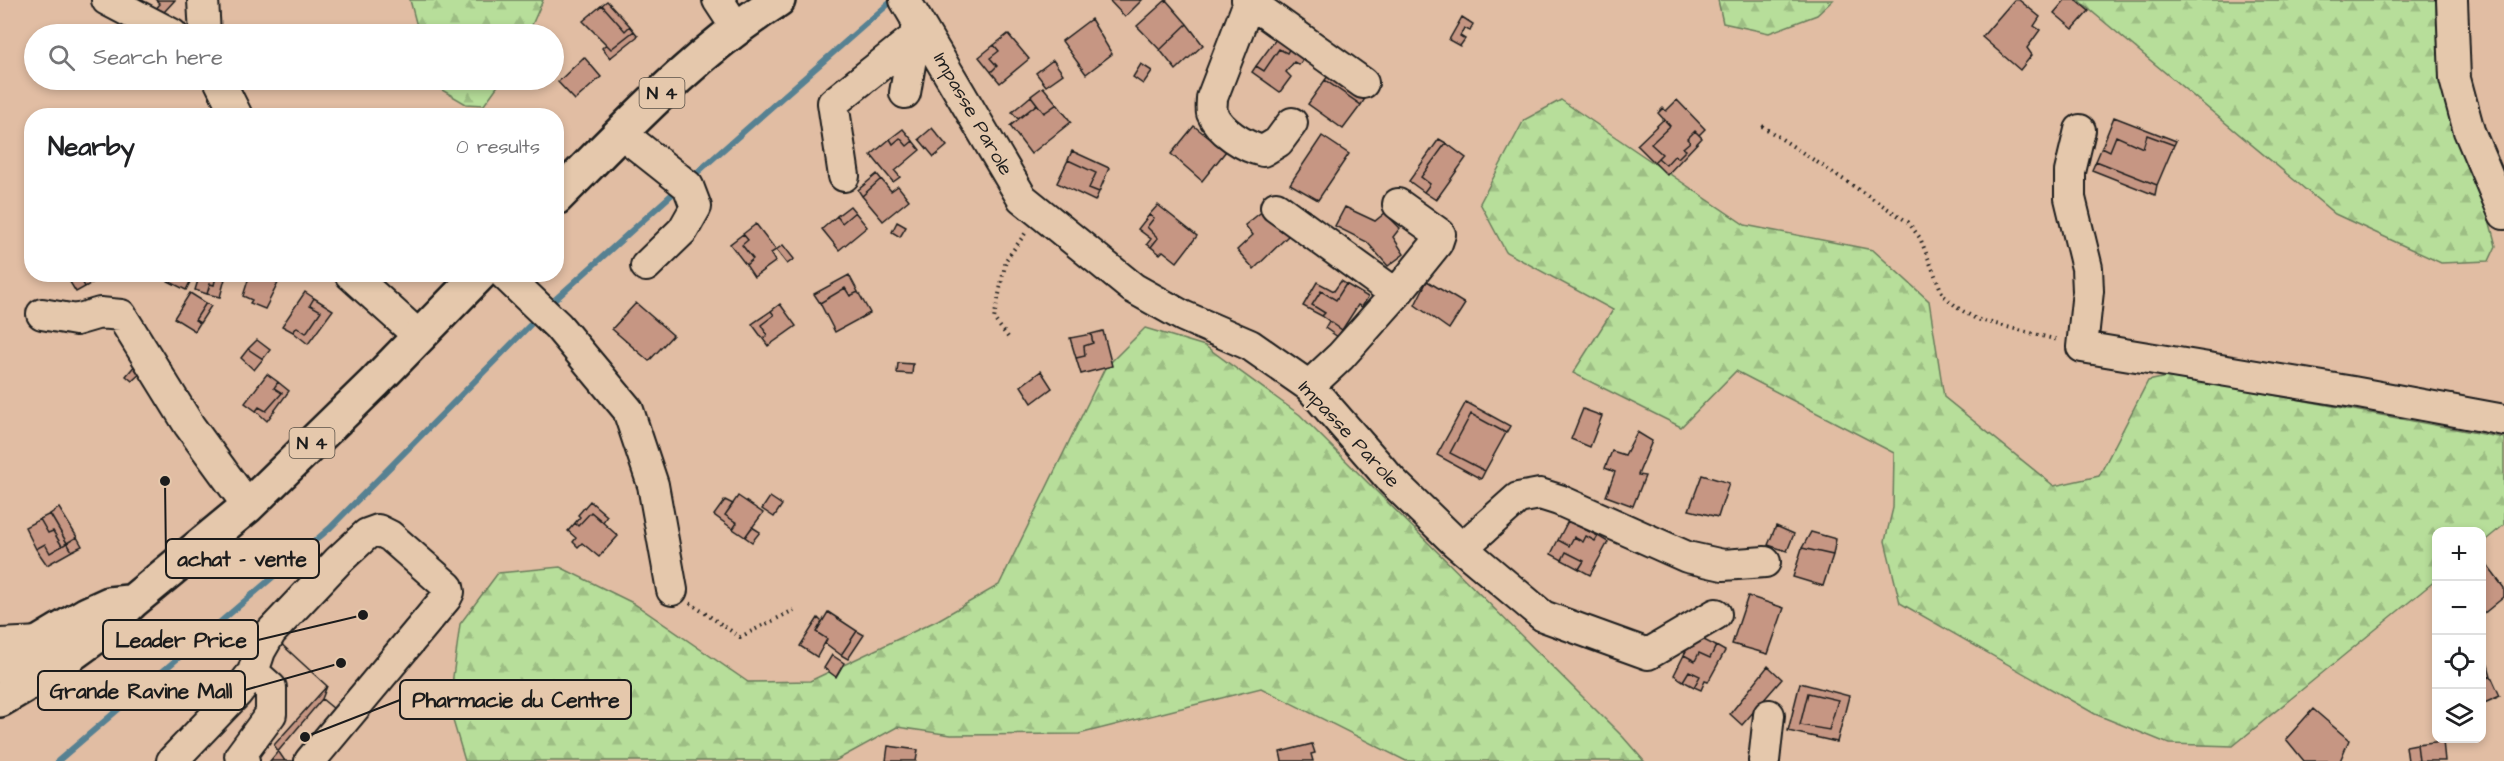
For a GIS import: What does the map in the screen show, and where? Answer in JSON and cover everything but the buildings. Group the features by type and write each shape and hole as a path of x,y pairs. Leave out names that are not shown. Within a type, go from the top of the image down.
{"main road":[{"name":"N 4","path":"564,190 620,132 709,51 778,0"},
{"name":"N 4","path":"0,700 44,674 98,635 133,601 248,506 420,337 472,282"},
{"name":"N 4","path":"0,666 109,604 133,601"}],"street":[{"path":"107,0 153,24"},
{"path":"203,0 204,24"},
{"path":"718,0 737,29"},
{"path":"2452,0 2454,79 2469,132 2504,214"},
{"path":"1292,123 1278,142 1263,151 1248,148 1227,133 1212,113 1212,98 1248,1 1363,83"},
{"path":"905,93 912,19"},
{"path":"844,176 833,103 912,19"},
{"name":"Impasse Parole","path":"912,19 1022,198 1133,288 1183,316 1250,345 1309,386 1392,481 1462,548 1543,616 1648,654 1716,614"},
{"path":"224,90 233,108"},
{"path":"2080,130 2070,172 2070,198 2086,268 2088,291 2082,346 2504,420"},
{"path":"620,132 683,182 696,207 683,230 646,266"},
{"path":"1309,386 1341,356 1437,243 1440,234 1398,204"},
{"path":"1276,207 1396,294"},
{"path":"359,282 420,337"},
{"path":"512,282 558,326 628,410 653,485 672,590"},
{"path":"42,314 76,320 100,313 121,315 189,425 248,506"},
{"path":"1462,548 1518,498 1540,494 1559,500 1687,557 1723,565 1766,562"},
{"path":"172,761 237,693 253,672 260,651 271,632 338,561 367,534 378,530 390,536 448,587 449,592 310,761"},
{"path":"0,644 41,642"},
{"path":"240,759 271,714 271,688 253,672"},
{"path":"1764,761 1769,715"}],"path":[{"path":"1762,126 1908,222 1920,238 1944,295 1958,308 1976,319 2082,346"},
{"path":"1008,337 994,319 1006,260 1041,214"},
{"path":"672,590 741,637 794,610"}],"green space":[{"path":"410,0 543,0 532,24 416,24"},
{"path":"1718,0 1833,0 1817,15 1769,33 1723,23"},
{"path":"2078,0 2436,0 2436,16 2496,246 2489,261 2441,263 2335,214"},
{"path":"442,90 495,90 484,105 466,104"},
{"path":"1561,100 1745,225 1873,250 1929,301 1944,397 2054,486 2099,476 2148,381 2171,376 2504,438 2504,525 2486,540 2486,527 2432,527 2432,583 2233,746 2169,744 2095,714 1900,603 1885,541 1893,508 1894,453 1736,371 1681,427 1573,373 1613,310 1506,252 1480,203 1524,120"},
{"path":"1145,328 1205,346 1300,415 1623,737 1644,761 1406,761 1261,688 1079,734 951,735 897,727 835,761 465,761 449,707 460,624 498,573 560,567 633,603 748,682 810,681 938,620 999,585 1105,368"}],"waterway":[{"path":"691,178 893,0"},
{"path":"548,306 679,188"},
{"path":"58,761 330,528 537,318"}],"place":[{"name":"achat - vente","path":"165,481"},
{"name":"Leader Price","path":"363,615"},
{"name":"Grande Ravine Mall","path":"341,663"},
{"name":"Pharmacie du Centre","path":"305,737"}]}
